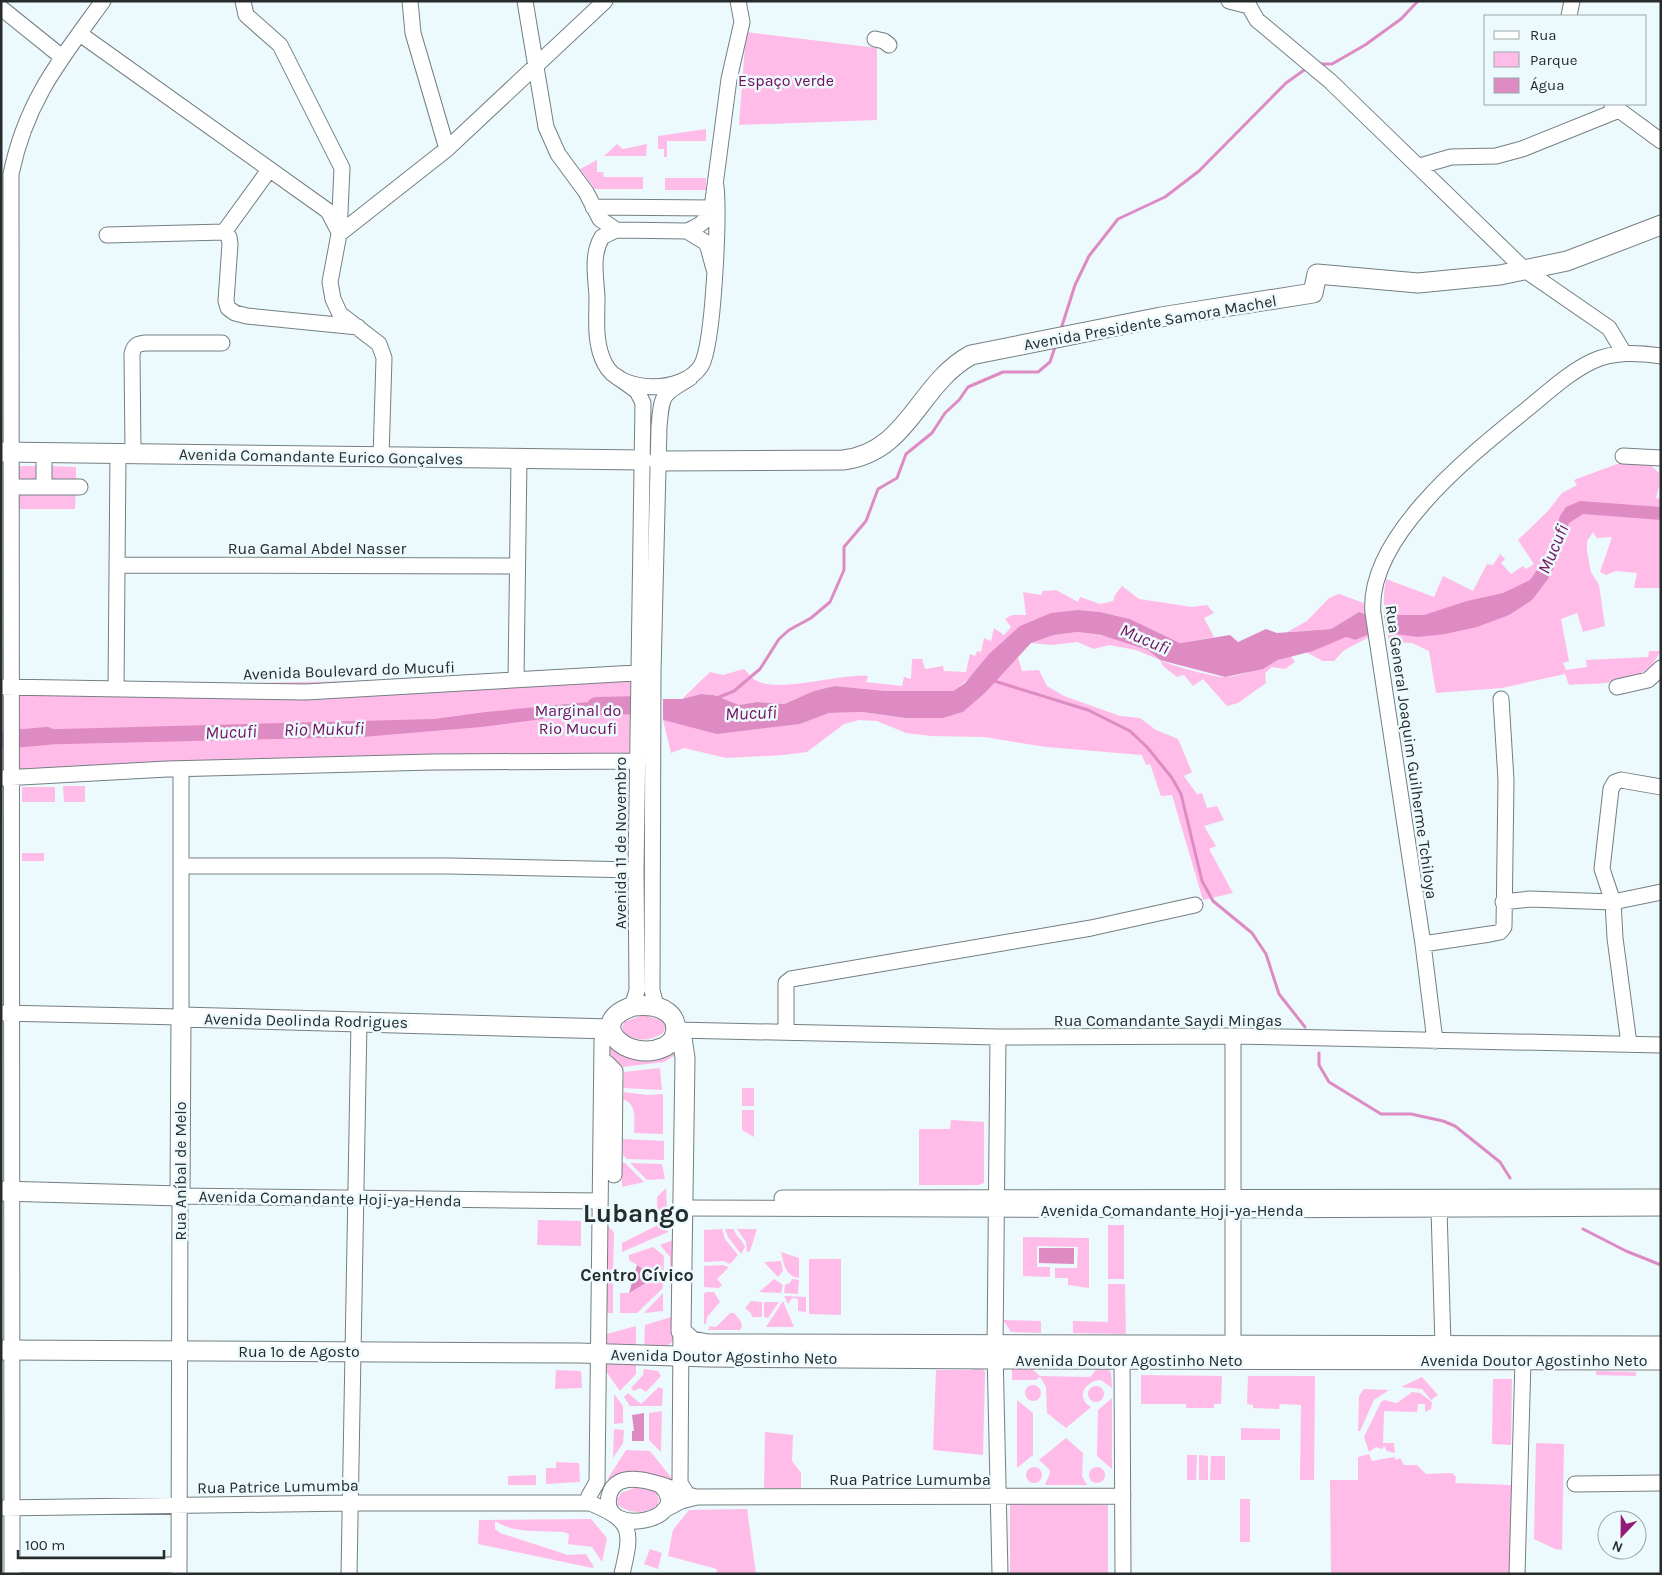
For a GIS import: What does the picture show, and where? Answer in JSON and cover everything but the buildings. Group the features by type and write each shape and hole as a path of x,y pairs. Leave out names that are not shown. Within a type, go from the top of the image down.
{"main road":[{"name":"Avenida Presidente Samora Machel","path":"650,460 844,460 863,457 892,439 944,374 954,364 970,355 1161,317 1313,293 1317,274 1418,283 1525,270 1567,261 1661,225"},
{"name":"Avenida Comandante Eurico Gonçalves","path":"7,452 650,460"},
{"path":"676,1030 675,1036 668,1045 657,1050 643,1050 620,1045 612,1036 610,1029 614,1017 624,1009 644,1005 662,1010 672,1017 676,1030 682,1038 684,1058 681,1331"},
{"name":"Avenida Deolinda Rodrigues","path":"181,1017 610,1029"},
{"name":"Rua Aníbal de Melo","path":"180,1196 181,1017"},
{"name":"Avenida Comandante Hoji-ya-Henda","path":"7,1192 180,1196"},
{"name":"Avenida Doutor Agostinho Neto","path":"681,1331 692,1342 708,1344 995,1352 1122,1360 1233,1353 1442,1345 1661,1346"},
{"name":"Rua 1º de Agosto","path":"7,1350 597,1353"},
{"name":"Avenida Doutor Agostinho Neto","path":"597,1353 681,1357 995,1352 1233,1353 1523,1360 1661,1360"}],"street":[{"path":"103,1 62,57 33,104 24,124 11,174 7,452 12,487 7,562 6,686 11,702 8,772 7,1508 12,1570 179,1569"},
{"path":"242,1 246,14 280,45 342,168 339,234 330,282 333,299 340,314 379,344 384,358 381,457"},
{"path":"410,1 414,33 447,149"},
{"path":"525,1 546,127 551,143 600,219 616,230"},
{"path":"339,234 447,149 536,68 605,1"},
{"path":"595,254 602,237 616,230 687,231 699,227 706,220 712,208 716,186 729,79 742,22 738,1"},
{"path":"1230,1 1249,4 1257,20 1330,81 1420,166 1525,270 1609,328 1624,353"},
{"path":"1569,15 1572,1"},
{"path":"1,8 62,57"},
{"path":"80,34 328,211 339,234"},
{"path":"875,39 884,41 889,45"},
{"path":"1420,166 1451,156 1496,156 1522,149 1615,107 1661,141"},
{"path":"224,232 269,170"},
{"path":"592,204 598,345 605,364 616,376 638,385 668,386 690,378 697,372 705,357 718,208 716,186"},
{"path":"592,204 712,208"},
{"path":"687,231 704,242 708,247 714,270"},
{"path":"107,235 224,232 229,237 230,244 226,301 228,308 235,313 247,316 360,328"},
{"path":"116,689 116,565 134,347 138,344 146,343 222,343"},
{"name":"Rua General Joaquim Guilherme Tchiloya","path":"1435,1040 1423,944 1373,613 1372,597 1377,577 1395,541 1416,512 1446,480 1484,443 1571,374 1594,360 1624,353 1661,356"},
{"name":"Avenida 11 de Novembro","path":"616,376 637,391 641,397 650,460 645,724 652,990 655,1002 662,1010"},
{"name":"Avenida 11 de Novembro","path":"650,460 663,397 668,391 690,378"},
{"path":"44,452 44,487"},
{"path":"1623,456 1661,458"},
{"path":"516,679 519,459"},
{"path":"12,487 80,487"},
{"name":"Rua Gamal Abdel Nasser","path":"116,565 517,566"},
{"path":"1617,688 1648,680 1661,668"},
{"name":"Avenida Boulevard do Mucufi","path":"6,686 306,692 646,672"},
{"path":"1423,944 1500,932 1504,927 1506,780 1501,699"},
{"name":"Avenida 11 de Novembro","path":"624,1009 633,1002 637,991 636,870 638,761 645,724"},
{"path":"8,772 450,762 638,761"},
{"name":"Rua Aníbal de Melo","path":"181,769 181,1017"},
{"path":"1629,1044 1615,938 1613,902 1602,869 1611,789 1615,782 1621,780 1661,787"},
{"path":"181,866 448,866 636,870"},
{"path":"1504,902 1530,899 1613,902 1661,892"},
{"path":"786,1031 786,983 791,978 994,946 1091,928 1195,905"},
{"name":"Avenida Deolinda Rodrigues","path":"7,1014 181,1017"},
{"path":"349,1574 359,1021"},
{"path":"589,1496 597,1482 602,1042 610,1029"},
{"name":"Rua Comandante Saydi Mingas","path":"676,1030 998,1037 1233,1036 1661,1045"},
{"path":"1233,1036 1233,1353"},
{"path":"998,1037 995,1352 1000,1496 1000,1574"},
{"path":"607,1062 615,1071 614,1175 606,1167 607,1062"},
{"name":"Rua Aníbal de Melo","path":"179,1569 180,1196"},
{"name":"Avenida Comandante Hoji-ya-Henda","path":"180,1196 600,1201"},
{"name":"Avenida Comandante Hoji-ya-Henda","path":"1233,1204 1661,1197"},
{"name":"Avenida Comandante Hoji-ya-Henda","path":"683,1203 1233,1204 1439,1209 1661,1208"},
{"path":"1439,1209 1442,1345"},
{"path":"681,1331 680,1483 692,1496"},
{"path":"1122,1360 1123,1574"},
{"path":"1517,1574 1523,1360"},
{"path":"622,1574 629,1534 627,1528 608,1504 610,1492 614,1486 627,1480 646,1480 659,1484 668,1499 660,1514 643,1528 629,1574"},
{"path":"597,1482 610,1492"},
{"path":"1575,1484 1661,1483"},
{"name":"Rua Patrice Lumumba","path":"659,1484 692,1496 1123,1496"},
{"name":"Rua Patrice Lumumba","path":"556,1502 610,1492"},
{"name":"Rua Patrice Lumumba","path":"660,1514 692,1496"},
{"name":"Rua Patrice Lumumba","path":"7,1508 556,1502 590,1503 615,1515"},
{"path":"615,1515 638,1522 660,1514"}],"green space":[{"name":"Espaço verde","path":"746,32 877,48 877,120 739,125"},
{"path":"706,129 706,141 667,141 667,157 664,157 664,149 658,149 658,136"},
{"path":"617,144 623,149 647,144 646,156 604,156"},
{"path":"597,160 597,172 603,172 604,177 643,177 643,189 595,189 580,169"},
{"path":"665,178 706,178 706,190 665,190"},
{"path":"1617,464 1649,464 1659,473 1659,486 1656,498 1661,499 1661,588 1634,588 1637,573 1616,571 1606,575 1600,572 1612,537 1597,538 1593,532 1587,541 1587,551 1591,572 1599,585 1605,626 1583,632 1577,613 1561,619 1569,661 1563,663 1566,670 1587,667 1586,660 1648,657 1649,651 1660,651 1653,663 1633,677 1608,683 1569,685 1565,674 1502,688 1436,693 1429,651 1412,643 1389,642 1384,610 1386,579 1434,597 1443,576 1473,591 1487,564 1493,565 1500,554 1505,559 1501,563 1511,574 1523,566 1526,569 1534,564 1518,540 1548,511 1562,493 1577,485 1574,480"},
{"path":"19,466 41,466 41,484 19,483"},
{"path":"47,466 76,467 76,484 47,483"},
{"path":"19,489 76,489 75,509 19,509"},
{"path":"1122,586 1139,599 1192,607 1207,605 1214,613 1204,618 1214,637 1180,643 1130,619 1100,612 1078,610 972,676 953,691 886,691 835,686 784,704 757,702 739,705 714,695 701,694 682,699 710,672 723,675 744,669 755,680 765,684 778,685 842,677 868,676 866,682 902,686 904,677 911,679 912,659 922,659 925,669 943,666 944,671 966,672 970,654 975,656 977,651 981,652 984,638 991,641 994,628 1004,635 1011,627 1005,619 1012,615 1026,615 1023,592 1041,595 1043,591 1056,590 1078,602 1080,597 1100,604 1113,601"},
{"path":"1339,594 1364,603 1368,615 1359,612 1331,629 1287,632 1307,621 1329,598"},
{"path":"1077,632 1113,638 1140,646 1160,660 1136,650 1109,645 1094,649 1077,642 1051,645 1031,643 1054,635"},
{"path":"1370,634 1369,637 1343,651 1334,661 1323,661 1306,652 1346,637 1355,640"},
{"path":"1291,656 1295,662 1285,669 1272,667 1265,673 1266,683 1238,703 1227,706 1203,679 1193,686 1184,675 1177,677 1163,666 1160,660 1193,671 1221,677 1243,674"},
{"path":"1018,657 1022,671 1039,670 1047,686 1064,696 1120,716 1140,718 1156,730 1178,739 1192,772 1184,776 1197,794 1202,793 1207,808 1217,806 1224,820 1204,826 1216,846 1209,849 1233,893 1203,900 1172,795 1161,796 1150,764 1146,765 1142,755 1046,747 984,737 931,736 906,733 877,721 859,720 844,724 807,752 726,758 684,748 671,753 663,720 687,726 800,724 829,713 862,712 906,718 943,718 963,712 985,693"},
{"name":"Marginal do Rio Mucufi","path":"631,666 629,769 363,771 1,783 1,681 159,685 402,680"},
{"path":"63,786 85,786 85,802 64,802"},
{"path":"22,787 55,787 55,802 22,802"},
{"path":"22,853 44,853 44,861 22,861"},
{"path":"643,1015 662,1020 665,1028 663,1033 654,1038 638,1039 624,1033 622,1028 624,1022"},
{"path":"608,1045 676,1046 679,1053 664,1062 623,1067 607,1052"},
{"path":"660,1068 662,1090 623,1088 624,1072"},
{"path":"742,1088 754,1088 754,1106 742,1106"},
{"path":"624,1092 647,1095 663,1094 663,1134 634,1133 633,1109 623,1099"},
{"path":"742,1110 754,1110 754,1137 742,1130"},
{"path":"951,1120 984,1122 984,1183 979,1185 919,1185 919,1129 950,1129"},
{"path":"623,1139 664,1141 664,1160 627,1159 623,1155"},
{"path":"622,1163 625,1163 644,1182 622,1187"},
{"path":"630,1163 662,1164 665,1179 647,1180"},
{"path":"666,1188 668,1232 622,1252 622,1243 658,1225 657,1197"},
{"path":"538,1220 581,1221 581,1246 537,1245"},
{"path":"605,1224 614,1232 613,1274 605,1274"},
{"path":"1108,1225 1124,1225 1124,1279 1108,1279"},
{"path":"722,1229 725,1239 738,1255 730,1264 724,1261 704,1262 704,1230"},
{"path":"725,1229 734,1229 743,1242 745,1247 741,1254 728,1237"},
{"path":"737,1229 757,1229 750,1251 747,1252 746,1242"},
{"path":"1023,1237 1089,1238 1089,1288 1068,1285 1068,1278 1055,1278 1055,1268 1077,1268 1078,1247 1037,1246 1037,1267 1050,1267 1050,1277 1023,1276"},
{"path":"678,1238 676,1295 671,1295 670,1257 660,1245"},
{"path":"653,1247 664,1256 663,1288 637,1313 620,1313 620,1293 629,1293 657,1277 629,1260 629,1255"},
{"path":"781,1252 799,1258 799,1278 794,1277 788,1272"},
{"path":"809,1259 841,1259 841,1315 809,1314"},
{"path":"781,1261 783,1271 778,1277 764,1262"},
{"path":"723,1265 729,1267 717,1279 722,1285 719,1288 704,1287 704,1266"},
{"path":"604,1278 613,1278 613,1313 607,1313 607,1316 604,1317"},
{"path":"774,1279 783,1285 781,1293 759,1292"},
{"path":"792,1279 799,1280 798,1294 784,1293 785,1285 790,1283"},
{"path":"1108,1284 1125,1284 1126,1334 1073,1333 1073,1321 1108,1322"},
{"path":"706,1292 714,1292 720,1302 707,1317 706,1324 704,1324 704,1294"},
{"path":"663,1293 663,1311 644,1313"},
{"path":"784,1296 806,1297 806,1312 798,1311 798,1299 792,1298 788,1304"},
{"path":"751,1301 762,1302 762,1317 752,1317 751,1313 745,1308"},
{"path":"783,1301 794,1327 766,1327"},
{"path":"764,1302 779,1302 768,1318 764,1317"},
{"path":"676,1304 675,1338 666,1346 644,1347 645,1325 671,1317 671,1305"},
{"path":"730,1313 734,1313 740,1320 742,1326 740,1330 708,1330 710,1326 716,1327"},
{"path":"1003,1320 1041,1321 1041,1333 1011,1332"},
{"path":"636,1326 636,1347 606,1343 603,1335"},
{"path":"603,1360 636,1360 636,1374 620,1391 603,1367"},
{"path":"977,1364 985,1372 983,1455 933,1450 936,1370 973,1370"},
{"path":"1012,1368 1031,1368 1040,1376 1090,1377 1096,1370 1106,1369 1111,1372 1112,1388 1101,1380 1090,1383 1084,1390 1083,1395 1086,1403 1091,1407 1066,1428 1047,1413 1046,1387 1040,1377 1036,1380 1012,1380"},
{"path":"644,1369 658,1371 661,1376 646,1392 640,1388 634,1391 631,1388 643,1375"},
{"path":"556,1370 581,1371 582,1388 555,1389"},
{"path":"1596,1371 1636,1372 1636,1376 1596,1375"},
{"path":"1141,1375 1222,1376 1221,1404 1214,1404 1214,1408 1186,1408 1186,1404 1141,1404"},
{"path":"1248,1376 1315,1376 1314,1480 1300,1480 1301,1405 1280,1404 1279,1409 1253,1408 1253,1405 1247,1404"},
{"path":"1422,1377 1438,1395 1431,1400 1422,1389 1401,1387"},
{"path":"1493,1379 1512,1379 1511,1445 1492,1444"},
{"path":"1030,1385 1036,1385 1041,1390 1039,1399 1030,1401 1025,1396 1025,1390"},
{"path":"1093,1386 1099,1386 1104,1391 1102,1400 1093,1402 1088,1397 1088,1391"},
{"path":"659,1387 663,1389 662,1406 630,1406 624,1397 628,1393 641,1404"},
{"path":"1364,1389 1389,1390 1374,1400 1360,1431 1358,1431 1359,1396"},
{"path":"1412,1392 1420,1393 1432,1402 1431,1409 1425,1412 1425,1404 1418,1404 1417,1412 1384,1411 1383,1443 1394,1443 1395,1453 1387,1451 1384,1446 1382,1449 1376,1447 1369,1452 1364,1437 1381,1402 1384,1400 1397,1403"},
{"path":"614,1394 623,1406 623,1423 614,1424"},
{"path":"1112,1398 1112,1469 1097,1456 1098,1410"},
{"path":"1017,1400 1033,1413 1033,1455 1017,1468"},
{"path":"662,1411 661,1452 649,1440 649,1413"},
{"path":"1241,1428 1280,1429 1280,1440 1241,1440"},
{"path":"614,1429 624,1430 623,1443 613,1458"},
{"path":"765,1432 793,1435 792,1461 801,1473 801,1488 764,1488"},
{"path":"1066,1438 1083,1453 1082,1476 1087,1485 1045,1485 1050,1473 1049,1469 1039,1460"},
{"path":"1536,1443 1564,1444 1562,1550 1555,1549 1534,1539"},
{"path":"626,1450 650,1451 674,1481 673,1486 649,1475 633,1473 607,1480"},
{"path":"1369,1454 1372,1461 1394,1457 1396,1460 1400,1458 1404,1465 1417,1465 1426,1474 1452,1473 1456,1477 1455,1483 1511,1485 1511,1574 1331,1574 1330,1480 1358,1480 1358,1457"},
{"path":"1187,1455 1197,1455 1196,1480 1187,1480"},
{"path":"1199,1455 1208,1456 1208,1480 1199,1480"},
{"path":"1211,1456 1225,1456 1225,1480 1210,1480"},
{"path":"556,1462 579,1463 580,1482 546,1484 546,1468 556,1468"},
{"path":"1031,1467 1037,1467 1042,1472 1040,1481 1031,1483 1026,1478 1026,1472"},
{"path":"1094,1467 1100,1467 1105,1472 1103,1481 1094,1483 1089,1478 1089,1472"},
{"path":"536,1475 536,1485 508,1485 508,1476"},
{"path":"637,1487 656,1492 659,1500 657,1506 653,1509 638,1512 618,1505 617,1500 621,1493"},
{"path":"1240,1499 1250,1499 1250,1542 1240,1542"},
{"path":"1010,1504 1108,1505 1108,1574 1010,1574"},
{"path":"747,1509 756,1574 716,1574 717,1569 668,1556 673,1530 689,1510"},
{"path":"591,1519 607,1538 602,1562 592,1547 568,1544 569,1534 564,1532 519,1530 495,1521 495,1529 500,1533 568,1555 586,1554 594,1567 592,1568 478,1544 479,1520"},
{"path":"650,1549 662,1553 658,1569 644,1564"}],"water":[{"path":"1580,501 1661,507 1661,520 1583,514 1569,523 1557,561 1548,579 1532,600 1509,615 1477,627 1445,634 1418,637 1387,633 1384,615 1424,615 1467,601 1503,593 1530,580 1546,557 1560,516 1566,507"},
{"path":"1078,610 1100,612 1130,619 1180,643 1230,635 1238,642 1266,629 1277,633 1331,629 1359,612 1368,615 1370,634 1355,640 1346,637 1313,651 1278,660 1263,669 1225,677 1160,660 1148,650 1101,635 1077,632 1054,635 1031,643 985,693 963,712 943,718 906,718 862,712 829,713 800,724 717,734 663,720 663,699 682,699 701,694 714,695 739,705 757,702 784,704 814,691 835,686 886,691 953,691 965,683 989,654 1020,626 1051,613"},
{"name":"Rio Mukufi","path":"619,699 620,709 481,727 362,737 23,745 23,730 434,719"},
{"path":"1039,1248 1074,1248 1074,1264 1039,1263"},
{"path":"637,1265 648,1272 648,1282 629,1293"},
{"path":"644,1413 644,1441 632,1441 632,1431 634,1431 632,1415"}],"waterway":[{"path":"1317,64 1332,64 1365,45 1401,19 1418,1"},
{"path":"1061,329 1075,285 1089,256 1118,219 1165,197 1199,171 1286,83 1307,68"},
{"path":"717,698 734,691 760,669 779,639 789,630 811,618 830,602 844,570 844,547 866,521 878,489 897,478 906,454 932,433 945,413 959,400 968,387 1003,372 1038,372 1050,362 1055,347"},
{"path":"991,680 1088,710 1130,731 1147,747 1172,778 1181,794 1202,881 1213,901 1252,933 1266,954 1279,994 1305,1027"},
{"name":"Mucufi","path":"596,706 646,705"},
{"name":"Mucufi","path":"1,740 47,736"},
{"path":"1319,1053 1319,1065 1329,1082 1381,1114 1411,1114 1443,1121 1455,1126 1500,1162 1510,1178"},
{"path":"1583,1229 1626,1251 1661,1265"}],"district":[{"name":"Lubango","path":"636,1213"},
{"name":"Centro Cívico","path":"637,1275"}]}
